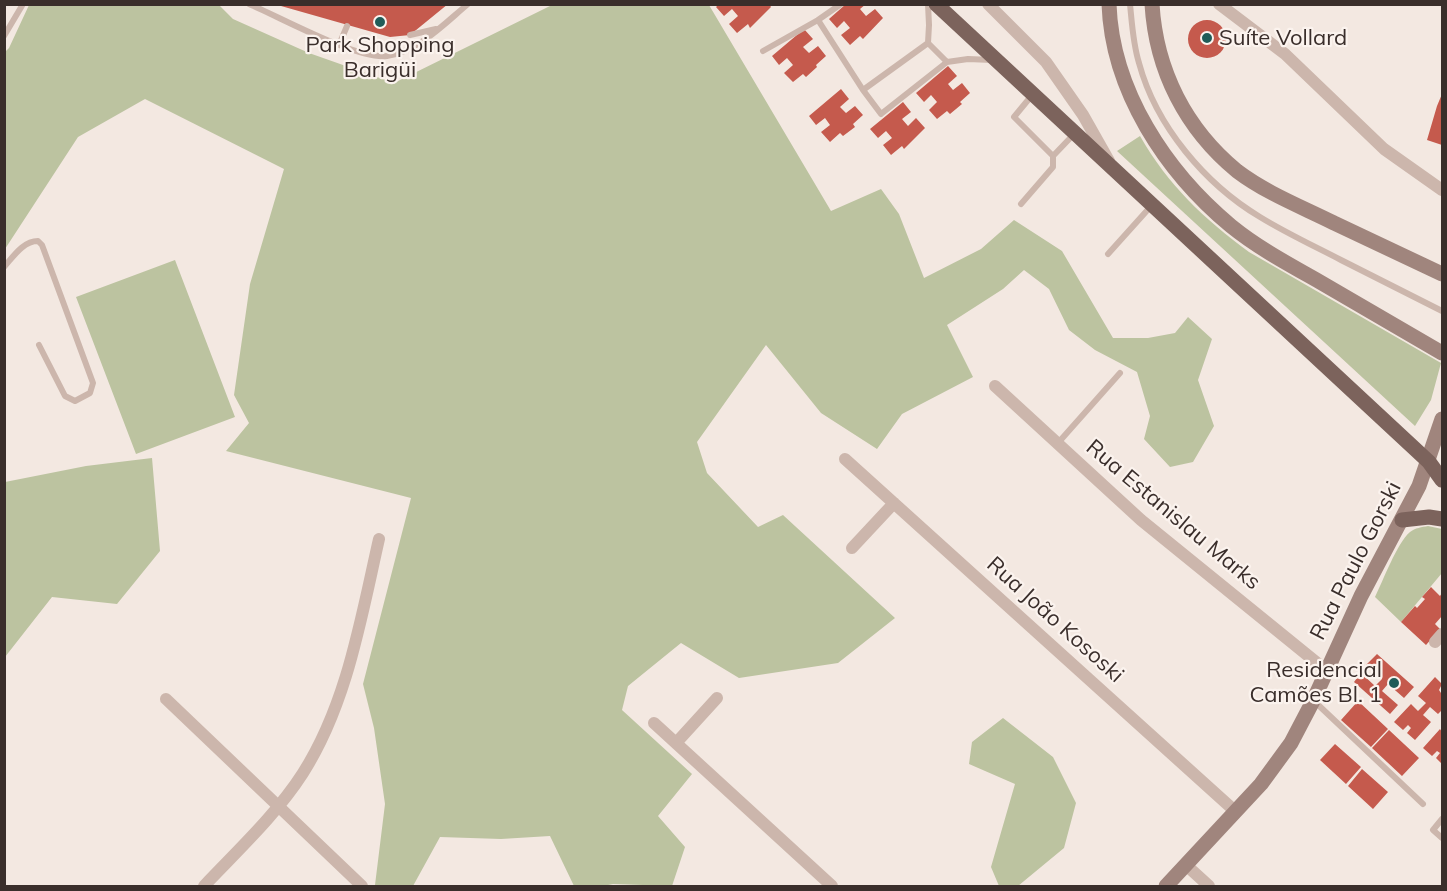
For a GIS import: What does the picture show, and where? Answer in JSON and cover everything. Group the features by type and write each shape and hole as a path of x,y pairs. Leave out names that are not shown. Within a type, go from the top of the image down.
{"main road":[{"path":"936,4 1429,462 1443,480"},
{"path":"1402,520 1443,519"}],"street":[{"path":"988,4 1046,62 1083,115 1112,167"},
{"path":"1109,4 1116,54 1139,113 1167,157 1207,204 1255,244 1443,353"},
{"path":"1152,4 1156,38 1163,68 1176,97 1194,127 1213,149 1238,171 1277,195 1443,274"},
{"path":"1219,4 1285,54 1383,150 1443,190"},
{"name":"Rua Estanislau Marks","path":"995,386 1141,520 1327,671"},
{"name":"Rua Paulo Gorski","path":"1166,886 1236,812 1291,743 1314,701 1360,596 1402,520 1429,462 1443,419"},
{"name":"Rua João Kososki","path":"845,459 1236,812"},
{"path":"852,548 894,503"},
{"path":"204,886 278,807 303,773 329,721 349,661 379,539"},
{"path":"166,699 362,886"},
{"path":"676,743 717,699"},
{"path":"654,723 832,886"},
{"path":"1186,865 1209,886"}],"lane":[{"path":"4,36 23,4"},
{"path":"249,4 339,45 372,55 387,56 416,45 468,4"},
{"path":"763,51 818,20 841,4"},
{"path":"863,90 927,43 928,4"},
{"path":"1130,4 1133,37 1139,65 1148,90 1163,119 1201,169 1227,194 1258,217 1443,311"},
{"path":"818,20 881,114 947,62 968,58 997,60"},
{"path":"339,45 347,26"},
{"path":"410,35 438,29"},
{"path":"927,43 947,62"},
{"path":"1034,94 1014,117 1053,156"},
{"path":"1021,204 1053,167 1053,156 1075,133"},
{"path":"1108,254 1152,205"},
{"path":"4,267 17,251 32,241 38,241 42,245 93,383 90,393 75,401 65,396 39,345"},
{"path":"1058,444 1120,373"},
{"path":"1314,701 1423,804"},
{"path":"1443,819 1433,830 1443,838"}],"green space":[{"path":"29,5 219,5 233,19 309,53 394,83 552,5 709,5 831,211 881,189 899,214 924,278 981,249 1014,220 1062,251 1113,338 1148,338 1175,333 1188,317 1212,339 1198,380 1214,426 1193,462 1170,467 1144,439 1150,416 1137,372 1095,350 1069,330 1049,289 1024,270 1003,289 947,325 973,377 902,414 877,449 821,413 766,345 697,442 707,473 758,527 783,515 895,618 838,663 739,678 681,643 628,686 622,710 692,774 658,816 685,847 672,886 613,884 574,886 550,836 501,839 440,837 413,886 375,885 385,804 374,728 363,684 411,498 226,451 249,423 234,395 250,284 284,169 145,99 78,137 5,249 5,52"},
{"path":"1140,136 1175,186 1188,200 1249,252 1441,363 1431,400 1415,426 1117,151"},
{"path":"175,260 235,417 136,454 76,297"},
{"path":"152,458 160,551 117,604 52,597 5,657 5,482 86,466"},
{"path":"1428,526 1442,529 1442,573 1401,622 1375,597 1405,537 1414,530"},
{"path":"1003,718 1053,757 1076,803 1064,848 1018,886 999,886 991,867 1015,784 969,764 972,742"}],"building":[{"name":"Park Shopping Barigüi","path":"274,4 448,4 410,35 390,37"},
{"path":"719,4 769,4 771,7 750,28 748,24 737,33 729,24 738,16 732,9 724,16 716,7"},
{"path":"846,4 866,4 860,9 866,16 875,9 883,18 863,39 860,36 850,45 841,35 850,28 844,21 837,28 829,19"},
{"name":"Suíte Vollard","path":"1207,20 1220,26 1226,39 1220,52 1207,58 1194,52 1188,39 1194,26"},
{"path":"804,29 813,39 803,47 809,53 818,46 826,56 806,77 803,74 793,82 784,73 793,65 787,58 779,65 772,56"},
{"path":"948,66 957,76 948,84 953,90 962,83 970,93 950,114 947,111 937,119 929,110 937,102 931,95 924,102 916,93"},
{"path":"841,89 849,99 840,107 846,113 855,106 863,115 853,124 855,127 843,136 840,133 830,142 821,132 830,125 825,118 816,125 809,116"},
{"path":"1442,94 1442,145 1427,140"},
{"path":"903,102 911,112 902,119 908,126 916,118 925,128 904,149 902,146 891,155 883,145 892,138 886,131 878,138 870,129"},
{"path":"1431,587 1440,596 1442,593 1442,616 1435,624 1440,629 1426,645 1401,622 1415,606 1417,608 1425,599 1422,597"},
{"name":"Residencial Camões Bl. 1","path":"1377,654 1414,687 1404,698 1388,684 1382,691 1398,705 1390,714 1354,682 1361,673 1375,686 1382,679 1366,665"},
{"path":"1435,677 1442,684 1439,690 1441,693 1442,691 1442,710 1438,714 1430,707 1423,715 1431,722 1415,740 1407,733 1411,728 1408,725 1403,730 1394,722 1411,704 1418,711 1426,703 1418,696"},
{"path":"1358,701 1388,729 1371,747 1341,720"},
{"path":"1440,729 1442,732 1442,764 1436,758 1440,753 1437,751 1432,756 1423,748"},
{"path":"1389,730 1419,758 1402,776 1372,748"},
{"path":"1335,744 1361,767 1346,784 1320,760"},
{"path":"1362,769 1388,792 1373,809 1348,786"}],"place":[{"name":"Park Shopping Barigüi","path":"380,22"},
{"name":"Suíte Vollard","path":"1207,38"},
{"name":"Residencial Camões Bl. 1","path":"1394,683"}]}
